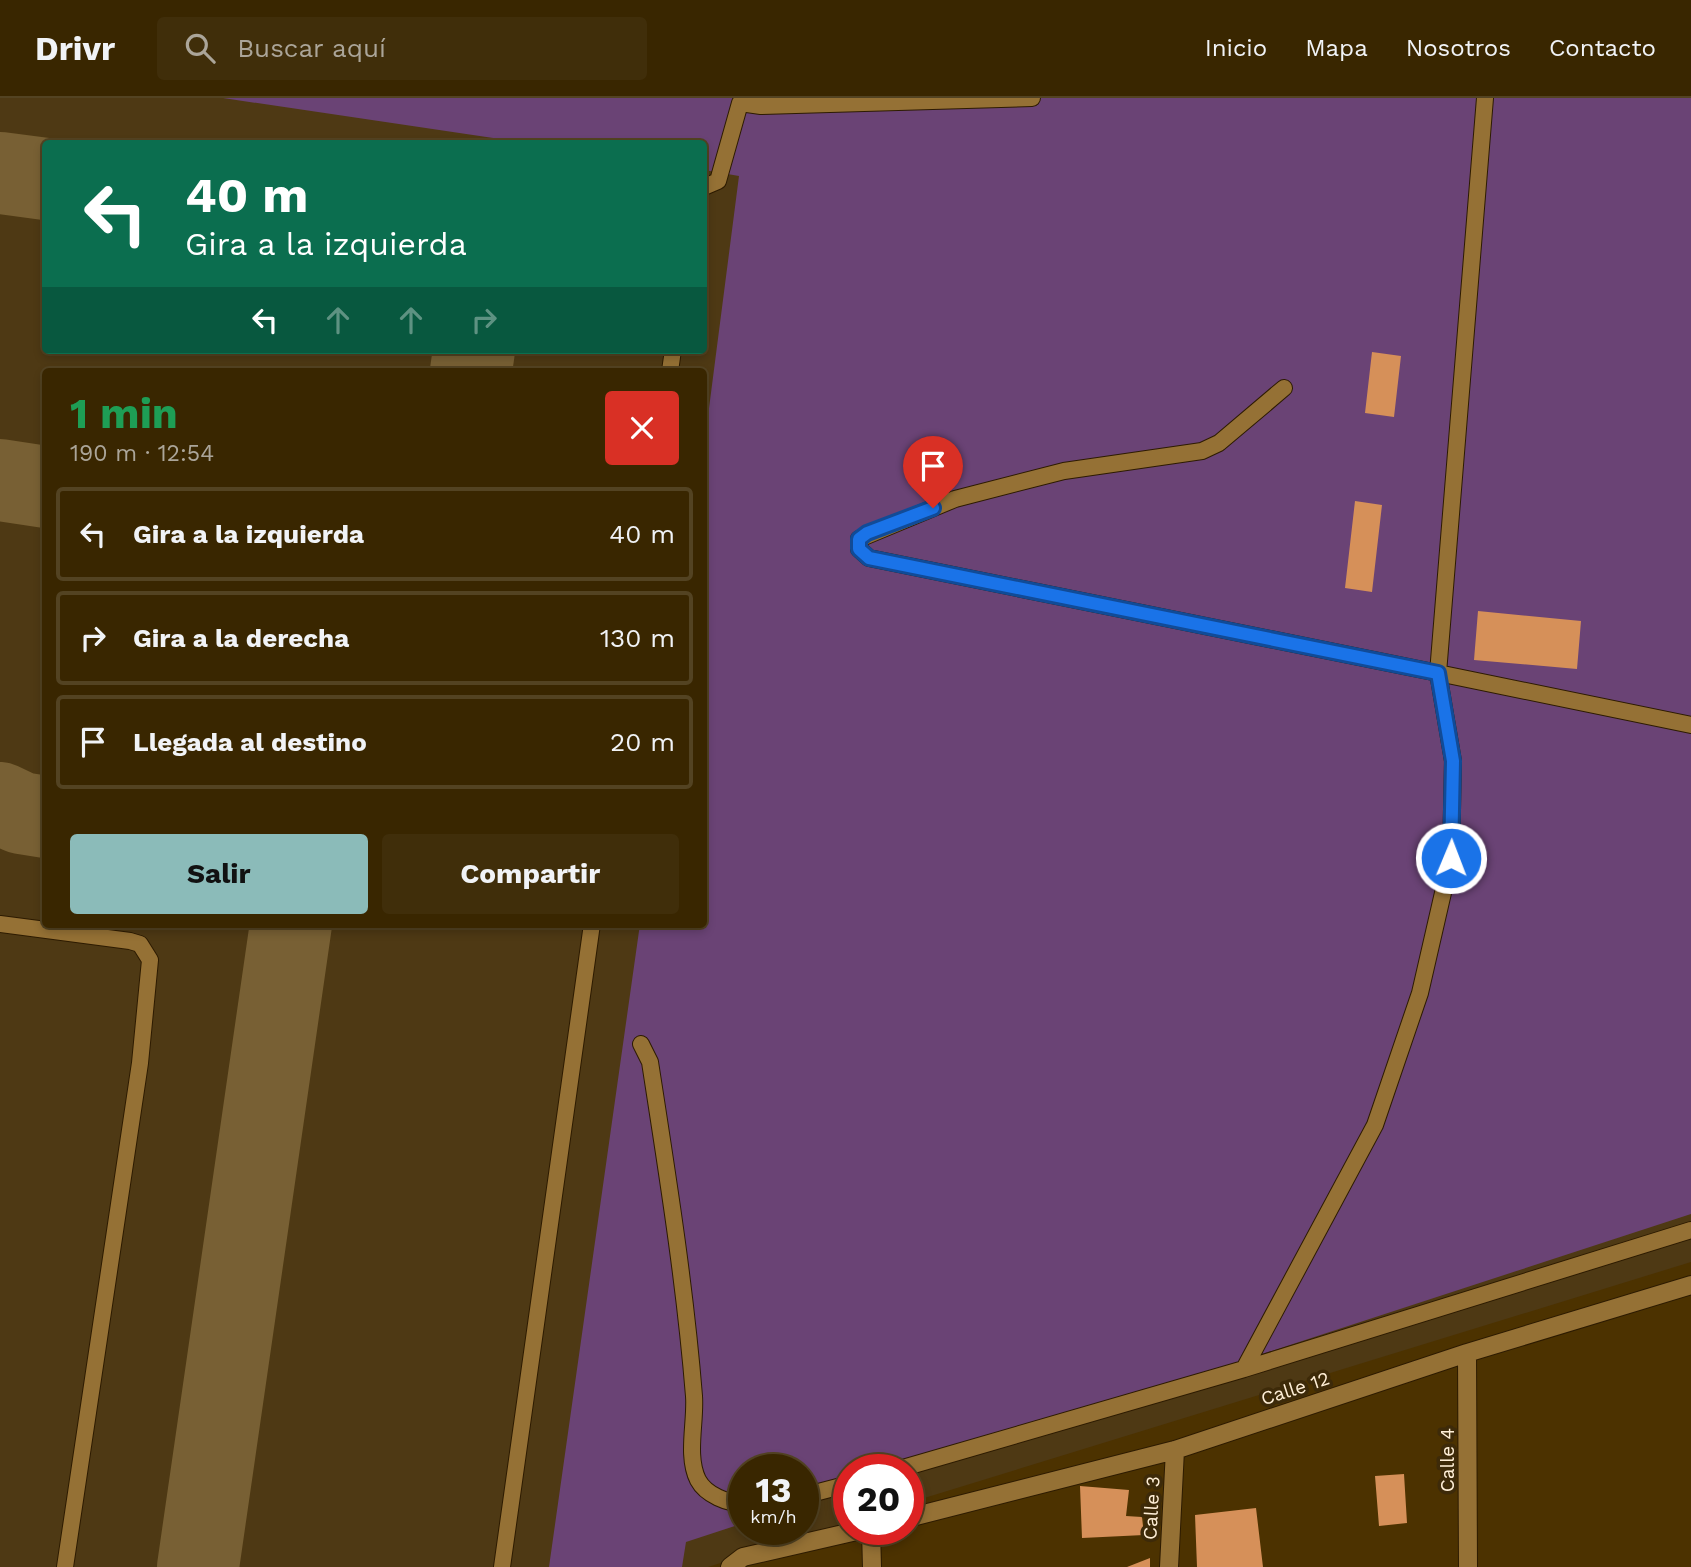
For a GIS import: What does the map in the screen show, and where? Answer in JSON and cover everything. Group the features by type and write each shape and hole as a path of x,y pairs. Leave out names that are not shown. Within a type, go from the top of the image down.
{"street":[{"name":"Calle 12","path":"924,1514 1175,1450 1467,1353 1691,1285"},
{"name":"Calle 4","path":"1467,1353 1468,1567"},
{"name":"Calle 3","path":"1169,1567 1175,1450"},
{"path":"730,1567 743,1557 833,1536"},
{"path":"871,1545 872,1567"}],"lane":[{"path":"707,186 718,181 740,103 761,106 1032,98"},
{"path":"1244,1369 1375,1125 1420,993 1451,858 1453,761 1438,673 1485,98"},
{"path":"1284,387 1219,443 1202,451 1064,471 956,499 867,533 859,539 859,549 869,558 1691,725"},
{"path":"0,924 130,941 146,949 150,960 140,1063 65,1567"},
{"path":"502,1567 591,928"},
{"path":"641,1044 650,1062 671,1208 694,1398 693,1465 699,1482 712,1494 728,1501"},
{"path":"924,1462 1244,1369 1691,1230"}],"shaded area":[{"path":"0,98 1691,98 1691,1262 924,1498 924,1454 833,1454 833,1527 819,1532 819,1454 728,1454 728,1545 777,1545 708,1567 0,1567"},
{"path":"223,98 1691,98 1691,1214 924,1464 924,1454 833,1454 833,1494 819,1499 819,1454 728,1454 728,1528 686,1542 682,1567 549,1567 639,928 707,928 707,424 739,176 707,171 707,140 506,140"}],"building":[{"path":"1372,352 1401,356 1394,417 1365,413"},
{"path":"1355,501 1382,505 1372,592 1345,588"},
{"path":"1478,611 1581,621 1577,669 1474,660"},
{"path":"1404,1474 1407,1523 1379,1526 1375,1476"},
{"path":"1080,1486 1129,1490 1126,1516 1142,1517 1144,1535 1082,1538"},
{"path":"1256,1508 1263,1567 1197,1567 1195,1515"},
{"path":"1150,1558 1150,1567 1127,1567"}],"taxiway":[{"path":"0,173 42,178"},
{"path":"471,368 473,354"},
{"path":"0,480 42,486"},
{"path":"0,803 21,813 42,816"},
{"path":"198,1567 290,928"}],"route":[{"path":"933,508 867,533 859,539 859,549 869,558 1438,673 1453,761 1451,858"}]}
